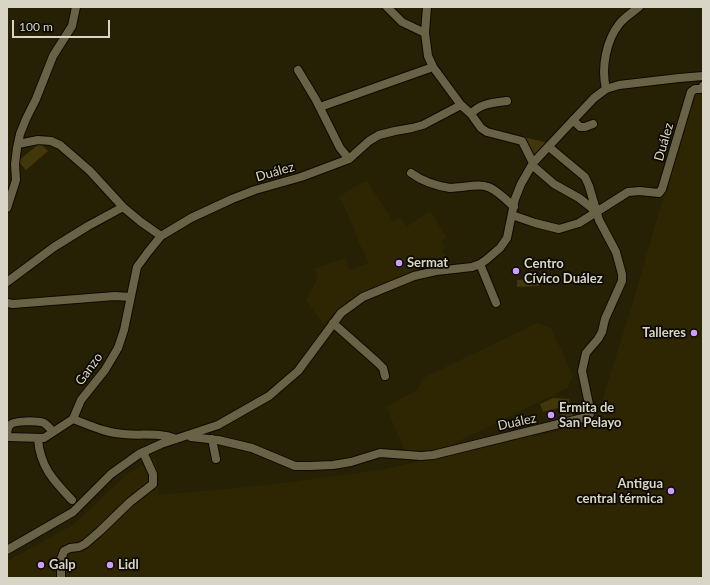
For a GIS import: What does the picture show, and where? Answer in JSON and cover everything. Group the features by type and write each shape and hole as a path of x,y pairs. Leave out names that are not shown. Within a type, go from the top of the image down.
{"street":[{"path":"7,208 16,180 15,164 18,144 26,119 36,99 53,56 72,26 76,7"},
{"path":"387,7 402,22 425,33"},
{"name":"Duález","path":"426,7 425,33 428,56 433,67 461,105 471,114 481,128 487,132 522,141 532,164 554,184 579,198 597,212"},
{"path":"606,89 605,66 609,42 621,22 639,7"},
{"path":"320,107 433,67"},
{"path":"298,70 320,107 340,148 349,158"},
{"path":"7,550 73,512 111,474 126,462 143,452 218,425 268,396 298,371 333,323 346,309 363,297 414,276 480,264 495,254 504,243 508,234 515,199 532,164 594,98 606,89 640,83 703,76"},
{"name":"Duález","path":"411,173 418,178 444,188 485,185 498,191 513,211 535,223 559,229 579,223 628,192 640,191 659,193 662,189 691,92 695,89 701,89 703,86"},
{"path":"471,114 477,108 482,106 507,101"},
{"name":"Duález","path":"207,210 255,190 301,177 349,158 369,141 379,135 395,130 422,125 461,105"},
{"path":"573,120 580,127 593,124"},
{"path":"18,144 38,140 51,141 60,146 90,171 123,207 161,236"},
{"name":"Duález","path":"215,439 252,448 295,466 317,466 351,462 380,453 421,456 433,455 587,417 590,414 590,409 582,374 586,353 602,332 605,319 622,281 616,252 599,220 585,177 549,147"},
{"path":"7,282 54,247 123,207"},
{"name":"Ganzo","path":"73,419 81,400 105,370 118,348 124,330 137,267 161,236 207,210"},
{"path":"480,264 496,303"},
{"path":"7,303 13,304 115,296 130,297"},
{"path":"333,323 383,368 385,376"},
{"path":"53,432 42,422 16,422 11,423 8,427 7,437 44,438 73,419 110,432 124,434 163,435 176,439"},
{"path":"216,459 215,439 218,425"},
{"path":"186,436 215,439"},
{"path":"38,439 40,456 48,471 55,482 72,500"},
{"path":"60,577 62,556 64,551 84,544 136,497 153,484 153,474 143,452"}],"shaded area":[{"path":"703,92 703,578 7,578 7,561 72,525 127,474 155,458 158,472 158,495 268,485 386,469 532,433 533,437 561,430 560,426 597,417 632,305 693,95"},
{"path":"524,137 548,143 534,158"},
{"path":"40,143 48,151 26,170 18,161"},
{"path":"367,181 393,221 399,218 407,226 430,211 447,238 442,241 446,248 442,250 453,266 412,274 366,291 344,305 333,314 324,325 306,301 318,277 314,269 345,258 350,270 369,263 339,197 357,185"},
{"path":"539,279 539,286 517,287 517,280"},
{"path":"537,323 551,328 573,375 568,388 449,446 422,454 405,451 386,407 417,390 423,378"},
{"path":"553,398 569,399 574,417 559,423 558,418 562,417 558,408 543,412 540,404"}],"place":[{"name":"Sermat","path":"399,263"},
{"name":"Centro Cívico Duález","path":"516,271"},
{"name":"Talleres","path":"694,333"},
{"name":"Ermita de San Pelayo","path":"551,415"},
{"name":"Antigua central térmica","path":"671,491"},
{"name":"Galp","path":"41,565"},
{"name":"Lidl","path":"110,565"}]}
